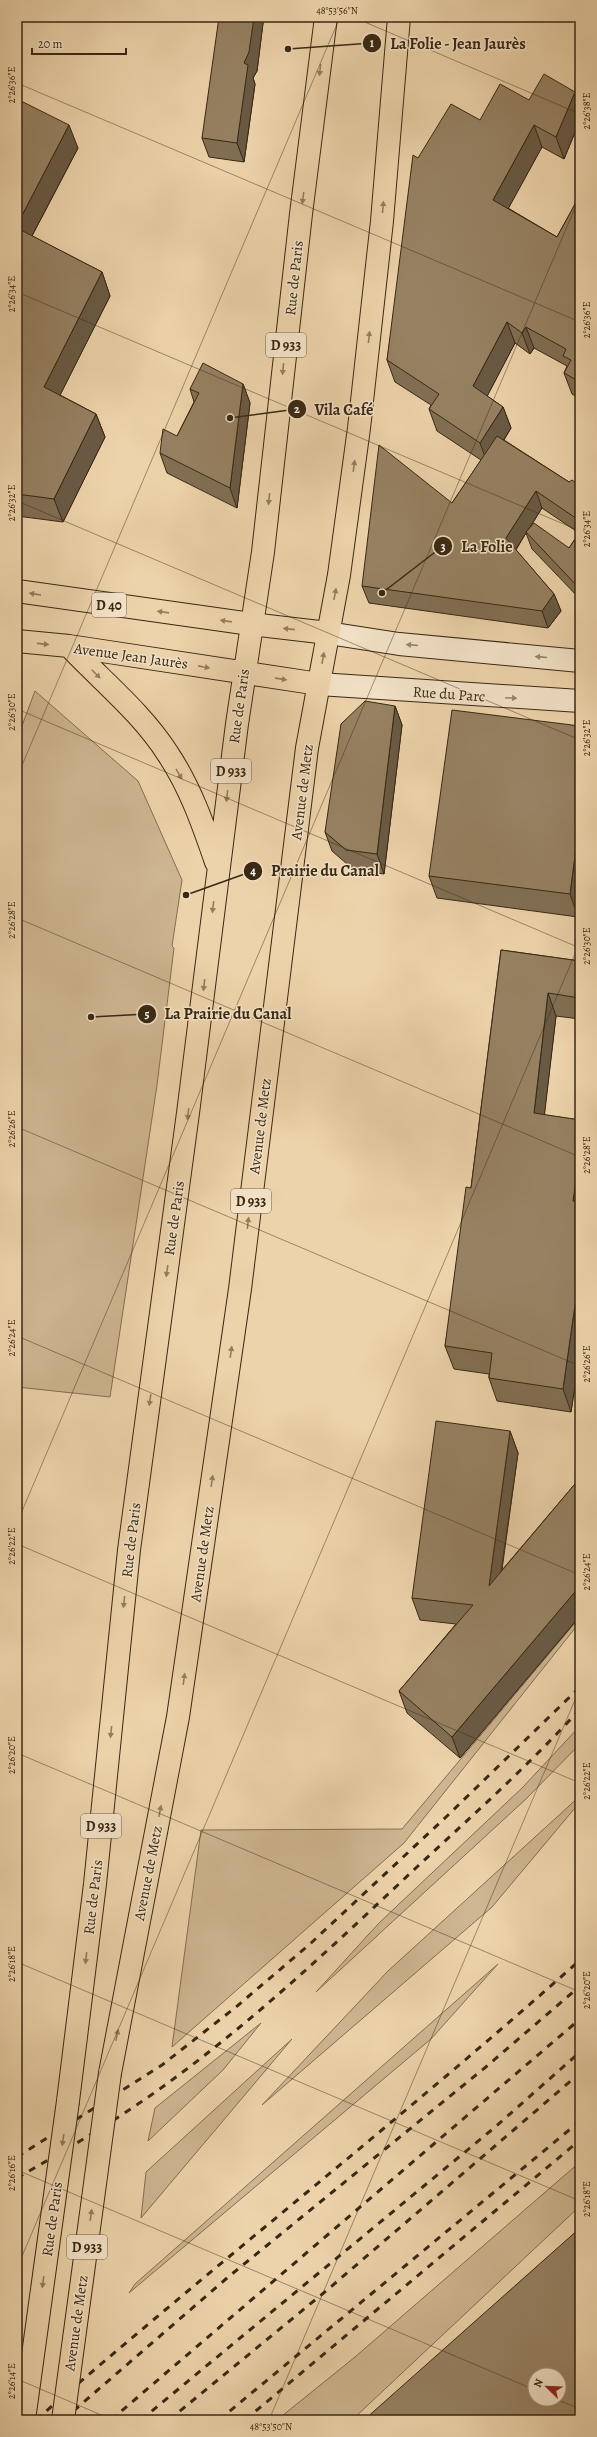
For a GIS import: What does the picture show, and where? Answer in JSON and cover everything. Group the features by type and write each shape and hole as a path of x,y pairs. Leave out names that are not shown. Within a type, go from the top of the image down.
{"main road":[{"name":"Rue de Paris","path":"24,2420 68,2101 95,1884 129,1550 188,1113 218,868 244,674 263,552 301,214 326,17"},
{"name":"D 933","path":"319,684 339,575 359,428 382,221 399,17"},
{"name":"D 40","path":"17,591 399,644 580,661"},
{"name":"Avenue Jean Jaurès","path":"17,641 69,646 244,674 319,684"},
{"path":"69,646 124,701 168,753 195,803 218,868"},
{"name":"Rue du Parc","path":"319,684 580,701"},
{"name":"Avenue de Metz","path":"63,2420 110,2073 178,1717 240,1290 307,748 319,684"}],"shaded area":[{"path":"35,691 138,781 182,880 172,946 174,948 157,1085 110,1397 17,1387 17,739"},
{"path":"580,1617 580,1622 404,1843 172,2047 201,1830 402,1829"},
{"path":"580,1726 580,1744 526,1799 316,1992 379,1923 522,1788"},
{"path":"580,1796 580,1802 492,1907 262,2105 388,1971"},
{"path":"498,1964 431,2039 129,2293 135,2284"},
{"path":"261,2023 223,2070 148,2141 155,2108"},
{"path":"292,2039 141,2218 146,2172"},
{"path":"580,2162 580,2206 352,2420 277,2420 355,2357"}],"building":[{"path":"219,17 254,17 249,52 244,63 248,65 237,143 202,138"},
{"path":"544,74 575,92 556,137 534,125 493,200 557,237 580,195 580,382 564,373 571,360 563,356 566,349 526,327 522,333 507,322 473,386 503,407 480,443 429,409 439,394 387,360 413,155 418,158 451,104 480,120 500,84 529,100"},
{"path":"17,99 69,125 17,225"},
{"path":"17,228 102,272 44,387 96,414 54,499 17,494"},
{"path":"203,363 243,384 230,488 160,453 163,429 177,436 199,393 190,389"},
{"path":"497,436 569,482 572,480 580,486 580,521 536,491 506,538 554,594 542,611 362,586 379,445 452,503"},
{"path":"534,523 569,548 580,532 580,589 526,532"},
{"path":"365,701 395,706 377,854 346,850 325,832 341,724"},
{"path":"452,710 580,726 580,817 570,894 429,876"},
{"path":"501,950 580,961 580,998 548,993 534,1113 580,1120 580,1151 573,1201 580,1202 580,1288 578,1284 563,1389 489,1378 492,1353 445,1346 466,1187 471,1188"},
{"path":"436,1421 510,1431 489,1586 580,1478 580,1586 452,1737 399,1691 473,1605 412,1598"},
{"path":"580,2228 580,2420 364,2420"}],"railway":[{"path":"17,2157 162,2065 236,2007 310,1944 446,1817 580,1687"},
{"path":"17,2178 108,2124 161,2088 195,2063 261,2009 325,1953 480,1809 521,1770 580,1709"},
{"path":"36,2420 446,2077 580,1960"},
{"path":"63,2420 227,2278 487,2066 580,1986"},
{"path":"111,2420 580,2019"},
{"path":"141,2420 494,2128 580,2052"},
{"path":"169,2420 326,2291 580,2073"},
{"path":"219,2420 580,2121"},
{"path":"245,2420 580,2140"}],"place":[{"name":"La Folie - Jean Jaurès","path":"288,49"},
{"name":"Vila Café","path":"230,418"},
{"name":"La Folie","path":"382,593"},
{"name":"Prairie du Canal","path":"186,895"},
{"name":"La Prairie du Canal","path":"91,1017"}]}
